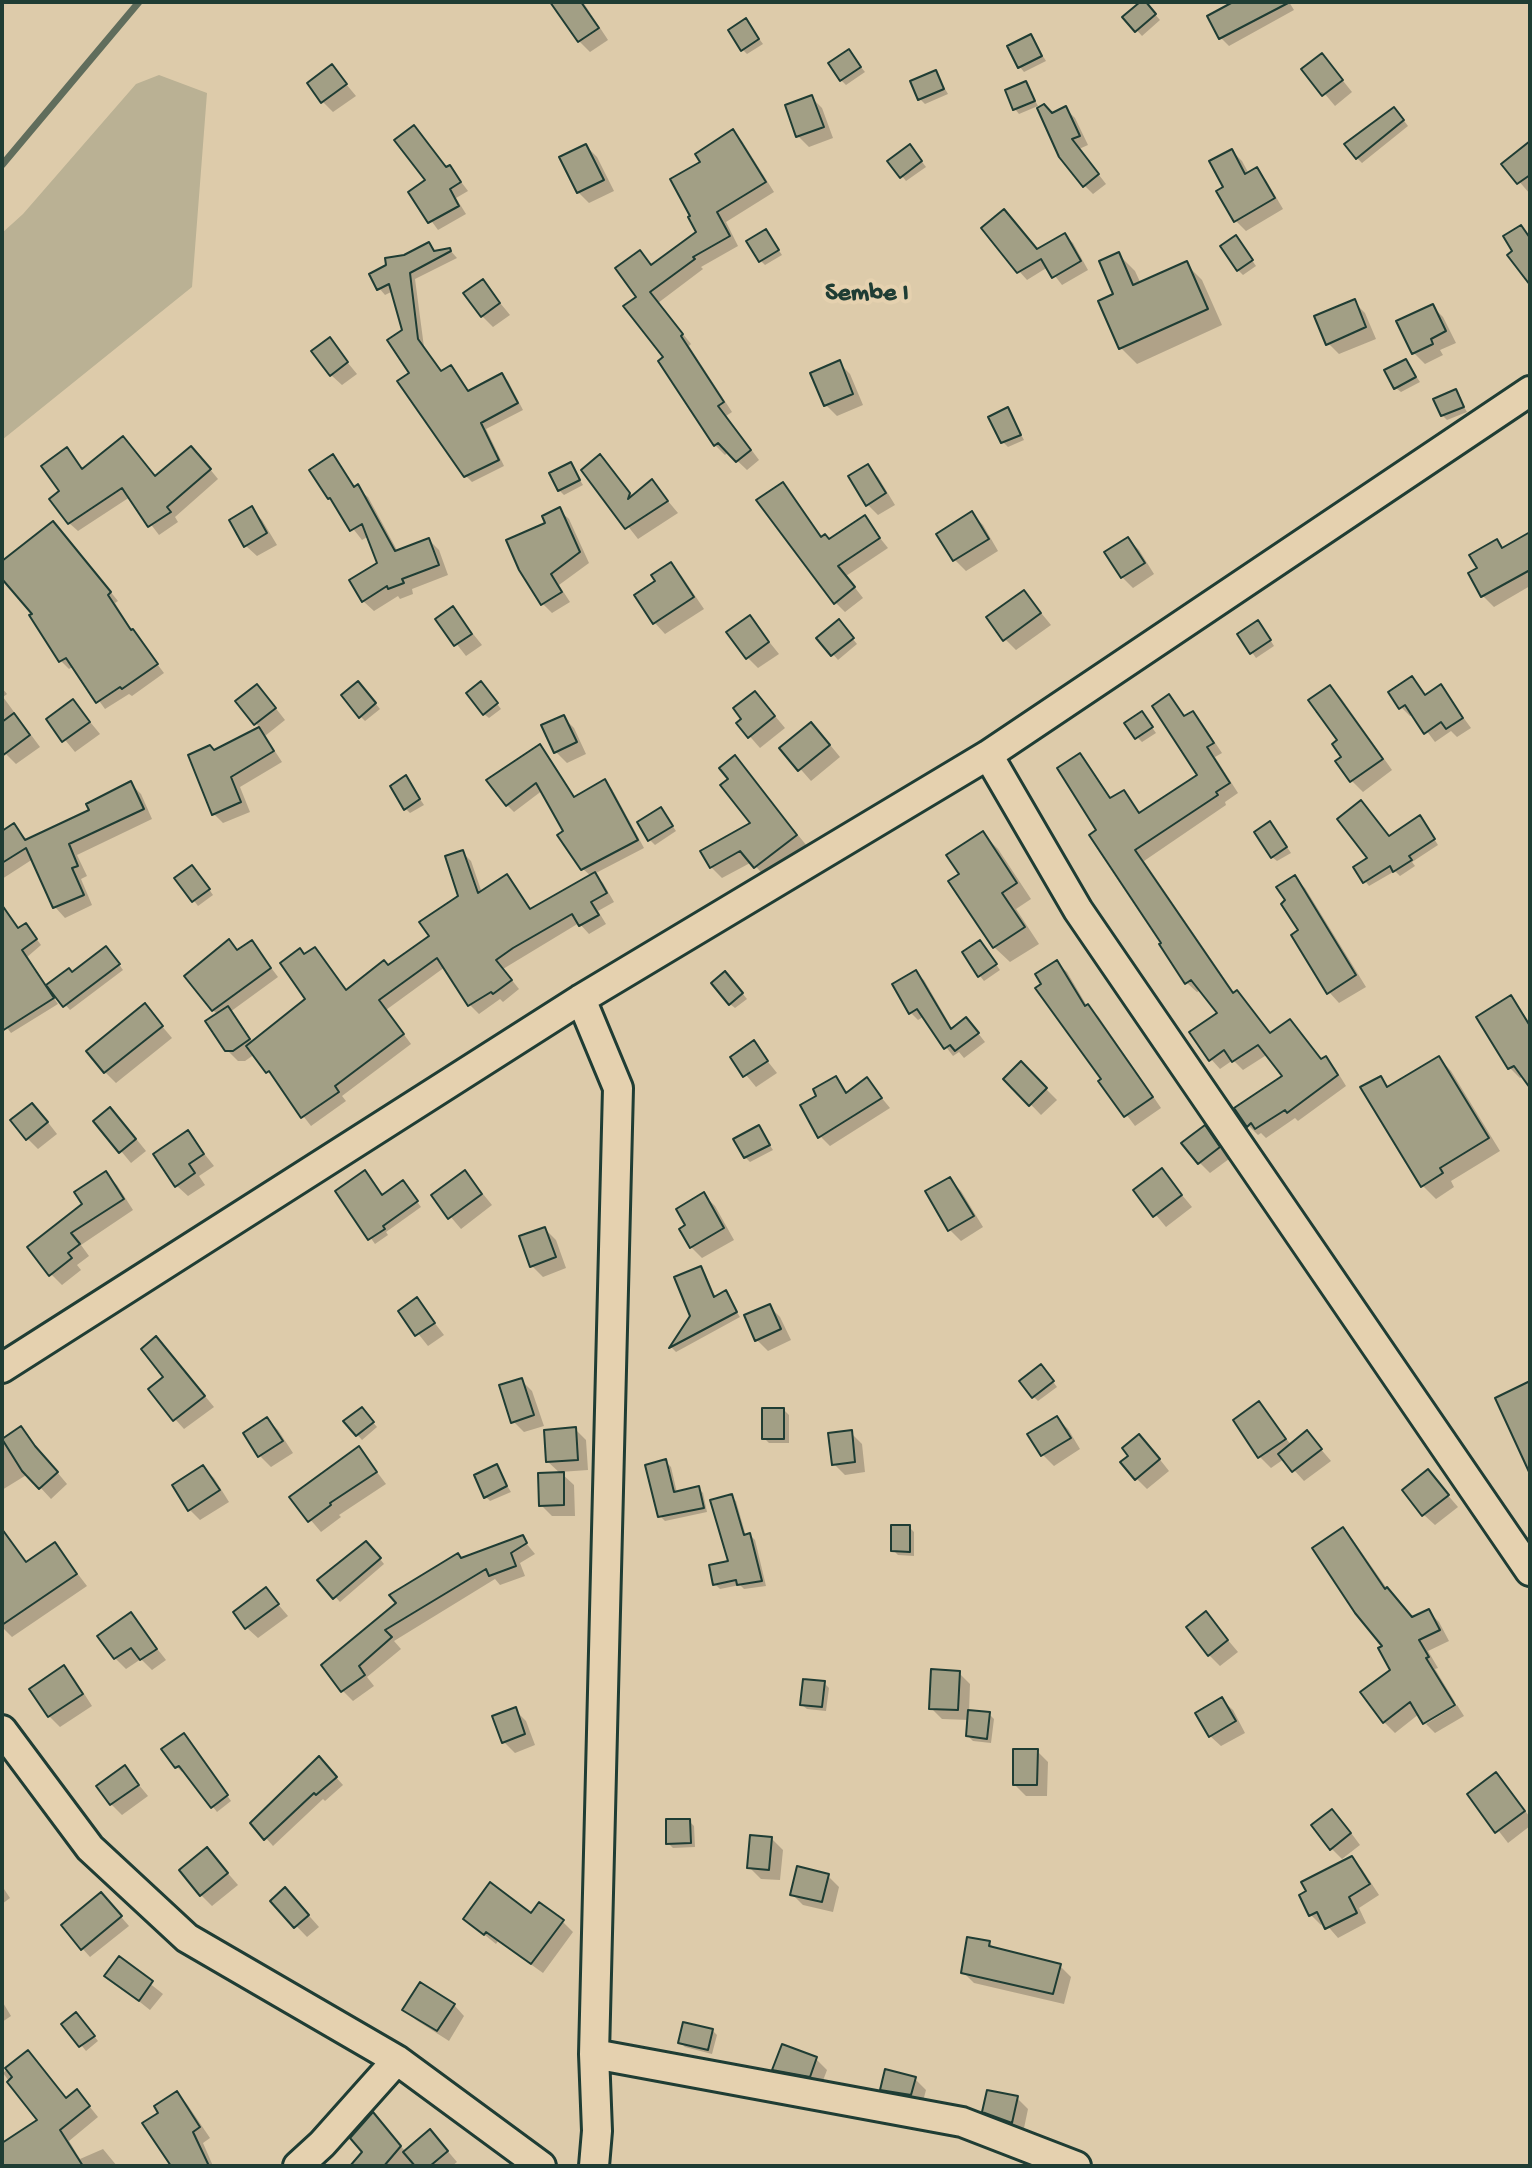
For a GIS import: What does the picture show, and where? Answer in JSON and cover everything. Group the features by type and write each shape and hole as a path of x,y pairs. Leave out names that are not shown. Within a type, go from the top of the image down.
{"street":[{"path":"2,1368 581,999 988,755 1530,391"},
{"path":"988,755 1078,910 1530,1571"},
{"path":"581,999 618,1088 594,2054 597,2131 594,2166"},
{"path":"2,1730 90,1848 187,1938 397,2060 541,2166"},
{"path":"594,2054 962,2122 1076,2166"},
{"path":"298,2166 322,2144 397,2060"}],"shaded area":[{"path":"159,75 207,93 192,287 2,440 2,233 23,214 136,84"}],"building":[{"path":"550,2 581,2 599,28 578,42"},
{"path":"1140,2 1146,2 1156,14 1135,32 1122,17"},
{"path":"1233,2 1290,2 1219,39 1207,16"},
{"path":"746,18 759,39 741,51 728,30"},
{"path":"1031,34 1042,56 1018,68 1007,46"},
{"path":"849,49 861,67 840,81 828,63"},
{"path":"1322,53 1343,80 1322,96 1301,69"},
{"path":"332,64 347,84 321,103 307,83"},
{"path":"936,70 944,89 918,100 910,81"},
{"path":"1026,81 1035,101 1013,110 1005,90"},
{"path":"812,95 824,127 796,137 785,105"},
{"path":"1044,104 1052,113 1066,106 1080,136 1072,139 1099,174 1083,187 1059,157 1037,108"},
{"path":"1394,107 1404,120 1356,159 1344,144"},
{"path":"414,125 461,182 450,189 459,206 428,223 408,192 425,180 394,140"},
{"path":"733,129 766,182 717,212 730,236 693,257 695,259 650,292 683,334 681,336 724,402 718,406 751,450 736,462 718,443 714,446 658,361 663,357 623,306 636,297 615,268 640,250 651,265 696,232 670,179 700,162 695,154"},
{"path":"1530,141 1530,175 1517,184 1501,164"},
{"path":"586,144 604,180 577,193 559,157"},
{"path":"910,144 922,161 900,178 887,161"},
{"path":"1232,149 1245,174 1257,167 1275,198 1234,222 1216,191 1223,187 1209,161"},
{"path":"1004,209 1037,249 1065,233 1081,261 1052,278 1041,259 1017,273 981,228"},
{"path":"1521,225 1530,238 1530,285 1507,255 1512,251 1503,236"},
{"path":"766,229 779,250 759,262 746,241"},
{"path":"1236,235 1253,260 1237,271 1220,246"},
{"path":"429,242 434,251 450,248 451,251 410,273 418,339 441,371 451,365 468,391 502,373 518,403 481,423 499,460 464,477 397,381 409,373 387,340 402,330 389,284 377,290 369,274 386,265 385,258 404,255"},
{"path":"1119,252 1133,285 1187,261 1208,309 1119,349 1098,301 1113,294 1099,261"},
{"path":"483,279 500,303 481,317 463,293"},
{"path":"1355,299 1366,327 1326,345 1314,316"},
{"path":"1433,304 1446,331 1431,339 1433,344 1412,354 1396,321"},
{"path":"330,337 348,362 330,376 311,351"},
{"path":"1406,359 1416,377 1394,389 1384,370"},
{"path":"840,360 853,394 824,406 810,373"},
{"path":"1456,389 1464,407 1441,416 1433,399"},
{"path":"1008,407 1021,435 1001,443 988,417"},
{"path":"123,436 155,476 191,446 211,469 167,507 171,512 148,527 122,488 68,524 49,499 59,491 41,466 67,447 82,469"},
{"path":"333,454 354,487 358,484 395,551 429,538 439,565 402,579 404,583 388,589 387,586 362,602 349,580 377,563 362,524 350,531 309,470"},
{"path":"600,454 630,493 628,499 652,479 668,501 625,529 581,470"},
{"path":"571,462 580,480 558,491 549,473"},
{"path":"868,464 886,493 866,506 848,476"},
{"path":"783,482 821,537 825,534 829,539 865,515 880,538 838,566 855,587 834,604 756,500"},
{"path":"252,506 267,533 244,547 229,520"},
{"path":"560,507 580,552 551,574 562,592 541,605 519,570 506,540 545,523 542,516"},
{"path":"972,511 989,539 953,561 936,534"},
{"path":"53,521 111,592 108,595 158,664 96,703 66,658 59,662 29,615 32,614 2,579 2,561"},
{"path":"1530,532 1530,570 1481,597 1468,573 1477,568 1469,555 1497,539 1502,548"},
{"path":"1128,537 1145,563 1121,578 1104,552"},
{"path":"671,562 694,597 653,624 634,595 655,581 651,575"},
{"path":"1024,590 1041,613 1003,641 986,617"},
{"path":"453,606 472,634 454,646 435,619"},
{"path":"750,615 769,642 746,659 726,632"},
{"path":"839,619 854,638 831,656 816,638"},
{"path":"1258,620 1271,640 1250,654 1237,634"},
{"path":"1412,676 1425,695 1441,684 1463,718 1446,729 1441,722 1424,734 1405,705 1399,709 1388,692"},
{"path":"358,681 376,703 359,718 341,695"},
{"path":"481,681 498,703 483,715 466,693"},
{"path":"257,684 276,708 254,725 235,701"},
{"path":"1330,685 1383,759 1350,782 1335,761 1341,757 1332,744 1337,740 1308,700"},
{"path":"755,691 775,716 748,738 736,723 741,719 733,708"},
{"path":"1169,694 1184,716 1193,711 1214,743 1207,747 1230,783 1216,792 1218,795 1135,850 1233,993 1237,990 1270,1033 1290,1019 1321,1059 1326,1056 1338,1075 1287,1113 1285,1110 1255,1129 1251,1123 1247,1127 1234,1108 1282,1076 1258,1045 1232,1062 1224,1050 1209,1061 1189,1032 1217,1013 1191,980 1185,984 1089,835 1096,830 1057,768 1080,753 1110,798 1124,790 1139,813 1197,775 1152,706"},
{"path":"73,699 90,722 62,742 46,719"},
{"path":"1142,711 1153,727 1135,739 1124,723"},
{"path":"14,713 30,735 2,756 2,722"},
{"path":"564,715 577,742 554,753 541,725"},
{"path":"811,722 830,745 798,771 779,748"},
{"path":"259,727 274,751 231,777 241,802 212,815 188,755 210,745 214,750"},
{"path":"540,744 574,797 605,779 638,840 581,870 557,835 563,831 536,783 506,806 486,780"},
{"path":"735,755 797,835 754,868 740,851 710,868 700,851 750,823 720,785 728,779 719,768"},
{"path":"406,775 420,799 404,810 390,786"},
{"path":"131,781 144,809 69,844 78,866 72,868 84,895 53,908 26,848 2,863 2,831 14,823 25,840 89,810 86,804"},
{"path":"1361,800 1389,836 1420,815 1435,839 1409,856 1412,860 1393,872 1390,866 1363,883 1353,867 1367,858 1337,819"},
{"path":"661,807 673,826 648,841 637,822"},
{"path":"1270,821 1287,847 1271,858 1254,832"},
{"path":"983,831 1017,883 1002,893 1025,927 993,948 948,881 959,874 946,855"},
{"path":"463,850 478,893 507,874 530,909 595,872 607,893 591,902 599,915 579,926 572,914 513,948 496,960 512,980 468,1006 437,958 379,1000 404,1034 335,1086 339,1092 301,1118 269,1071 266,1073 246,1046 305,999 280,963 300,948 304,954 315,947 346,990 384,960 388,965 429,936 419,922 458,896 445,856"},
{"path":"192,865 210,889 192,902 174,878"},
{"path":"1295,875 1356,975 1327,994 1291,935 1298,930 1281,904 1285,900 1276,887"},
{"path":"2,905 18,928 26,923 37,939 22,950 54,998 2,1031"},
{"path":"229,939 237,950 252,940 271,968 212,1011 184,976"},
{"path":"980,940 997,964 978,977 962,952"},
{"path":"106,946 120,964 63,1007 46,985 69,968 72,972"},
{"path":"1057,960 1085,1006 1088,1004 1153,1097 1124,1117 1098,1081 1101,1079 1035,988 1041,984 1035,974"},
{"path":"916,970 951,1029 966,1017 979,1033 955,1051 950,1045 944,1049 917,1009 909,1014 892,984"},
{"path":"725,971 743,993 729,1005 711,983"},
{"path":"1511,995 1530,1026 1530,1088 1514,1066 1508,1069 1476,1017"},
{"path":"145,1003 163,1026 104,1073 86,1051"},
{"path":"228,1006 250,1039 233,1051 225,1051 205,1021"},
{"path":"754,1040 768,1061 743,1077 730,1057"},
{"path":"1439,1056 1489,1138 1440,1168 1443,1173 1421,1187 1360,1087 1381,1076 1387,1087"},
{"path":"1021,1061 1047,1088 1029,1106 1003,1079"},
{"path":"836,1076 846,1093 867,1077 882,1098 818,1138 800,1105 816,1096 813,1089"},
{"path":"32,1103 48,1122 26,1140 10,1120"},
{"path":"110,1107 136,1139 119,1153 93,1121"},
{"path":"759,1125 770,1145 744,1158 733,1139"},
{"path":"1205,1125 1220,1147 1198,1164 1181,1143"},
{"path":"188,1130 204,1154 189,1164 195,1173 175,1187 153,1154"},
{"path":"1162,1168 1182,1195 1153,1217 1133,1190"},
{"path":"365,1170 382,1195 403,1180 418,1201 368,1240 335,1191"},
{"path":"465,1170 482,1194 448,1219 431,1195"},
{"path":"106,1171 124,1199 71,1233 80,1244 68,1253 72,1258 49,1276 27,1247 82,1204 74,1192"},
{"path":"950,1177 974,1216 948,1231 925,1191"},
{"path":"704,1192 724,1228 690,1248 679,1229 685,1225 676,1209"},
{"path":"545,1227 556,1257 530,1267 519,1236"},
{"path":"701,1266 714,1297 726,1290 737,1312 669,1348 690,1316 674,1277"},
{"path":"417,1297 435,1323 415,1336 398,1311"},
{"path":"770,1304 781,1329 755,1341 744,1315"},
{"path":"156,1336 205,1396 173,1421 148,1389 163,1377 141,1349"},
{"path":"1041,1364 1054,1381 1032,1398 1019,1381"},
{"path":"522,1378 534,1415 511,1423 499,1385"},
{"path":"1530,1381 1530,1474 1495,1398"},
{"path":"1259,1401 1286,1439 1258,1458 1233,1420"},
{"path":"362,1407 374,1422 356,1436 343,1421"},
{"path":"762,1408 784,1408 784,1439 762,1439"},
{"path":"1057,1416 1071,1438 1041,1456 1027,1434"},
{"path":"267,1417 283,1441 258,1457 243,1433"},
{"path":"21,1426 58,1472 39,1489 22,1471 2,1439"},
{"path":"576,1427 578,1460 546,1462 544,1430"},
{"path":"852,1430 855,1462 832,1465 828,1433"},
{"path":"1307,1430 1322,1449 1292,1472 1278,1454"},
{"path":"1139,1434 1160,1459 1135,1480 1120,1462 1128,1456 1122,1448"},
{"path":"359,1446 377,1472 330,1503 308,1522 289,1497"},
{"path":"666,1459 674,1492 699,1486 704,1508 658,1517 645,1465"},
{"path":"497,1464 507,1486 484,1498 474,1475"},
{"path":"203,1465 220,1490 188,1511 172,1485"},
{"path":"1428,1469 1449,1495 1422,1516 1402,1490"},
{"path":"564,1472 564,1505 539,1506 538,1473"},
{"path":"732,1494 744,1535 750,1533 762,1581 737,1585 736,1580 713,1585 709,1565 728,1561 710,1500"},
{"path":"891,1525 910,1525 910,1552 891,1551"},
{"path":"1343,1527 1385,1589 1387,1587 1412,1617 1429,1609 1440,1630 1419,1640 1429,1657 1426,1658 1455,1705 1423,1724 1410,1702 1383,1723 1360,1692 1390,1670 1378,1648 1382,1646 1355,1613 1312,1548"},
{"path":"2,1529 26,1562 55,1542 77,1574 2,1625"},
{"path":"523,1535 527,1543 511,1553 516,1566 489,1576 486,1569 385,1630 392,1637 359,1666 365,1675 341,1692 321,1665 396,1603 389,1595 458,1553 461,1558"},
{"path":"366,1541 381,1558 333,1599 317,1580"},
{"path":"266,1587 279,1604 245,1629 233,1612"},
{"path":"1206,1611 1228,1640 1208,1656 1186,1627"},
{"path":"131,1612 157,1649 140,1660 131,1648 114,1659 97,1636"},
{"path":"64,1665 83,1694 48,1717 29,1689"},
{"path":"931,1669 960,1671 958,1710 929,1709"},
{"path":"803,1679 825,1681 822,1707 800,1705"},
{"path":"1222,1697 1236,1721 1209,1737 1195,1713"},
{"path":"516,1707 525,1734 502,1743 492,1716"},
{"path":"968,1710 990,1712 987,1739 966,1736"},
{"path":"184,1733 228,1795 211,1808 179,1766 175,1768 161,1749"},
{"path":"1013,1749 1038,1749 1037,1785 1013,1785"},
{"path":"319,1756 337,1777 316,1795 314,1793 264,1840 250,1823"},
{"path":"125,1765 139,1785 110,1805 96,1786"},
{"path":"1496,1772 1525,1811 1495,1833 1467,1794"},
{"path":"1332,1809 1351,1833 1330,1850 1311,1825"},
{"path":"666,1819 690,1819 691,1843 666,1844"},
{"path":"750,1835 772,1837 769,1870 747,1868"},
{"path":"207,1847 228,1873 200,1896 179,1870"},
{"path":"1352,1856 1370,1884 1349,1897 1357,1913 1325,1929 1317,1912 1309,1916 1299,1895 1306,1891 1301,1882"},
{"path":"797,1866 829,1874 822,1902 790,1895"},
{"path":"490,1882 531,1913 539,1902 564,1920 531,1964 463,1919"},
{"path":"285,1887 309,1915 294,1928 270,1901"},
{"path":"101,1892 122,1916 81,1950 61,1925"},
{"path":"967,1937 990,1941 989,1946 1061,1964 1053,1994 961,1973"},
{"path":"119,1956 153,1981 139,2001 104,1976"},
{"path":"420,1982 455,2004 437,2031 402,2010"},
{"path":"76,2012 95,2036 79,2047 61,2024"},
{"path":"683,2022 713,2029 708,2050 678,2043"},
{"path":"782,2044 817,2057 810,2077 772,2070"},
{"path":"28,2050 66,2098 77,2089 90,2106 60,2130 83,2166 2,2166 2,2143 37,2120 7,2082 12,2077 5,2068"},
{"path":"885,2069 916,2077 911,2095 880,2090"},
{"path":"987,2090 1018,2096 1012,2123 982,2112"},
{"path":"177,2091 200,2127 193,2132 209,2166 171,2166 142,2123 158,2113 154,2106"},
{"path":"373,2112 401,2146 384,2166 350,2166 362,2152 350,2138"},
{"path":"430,2129 448,2151 430,2166 415,2166 403,2152"}],"waterway":[{"path":"2,165 139,2"}],"district":[{"name":"Sembe I","path":"867,295"}]}
